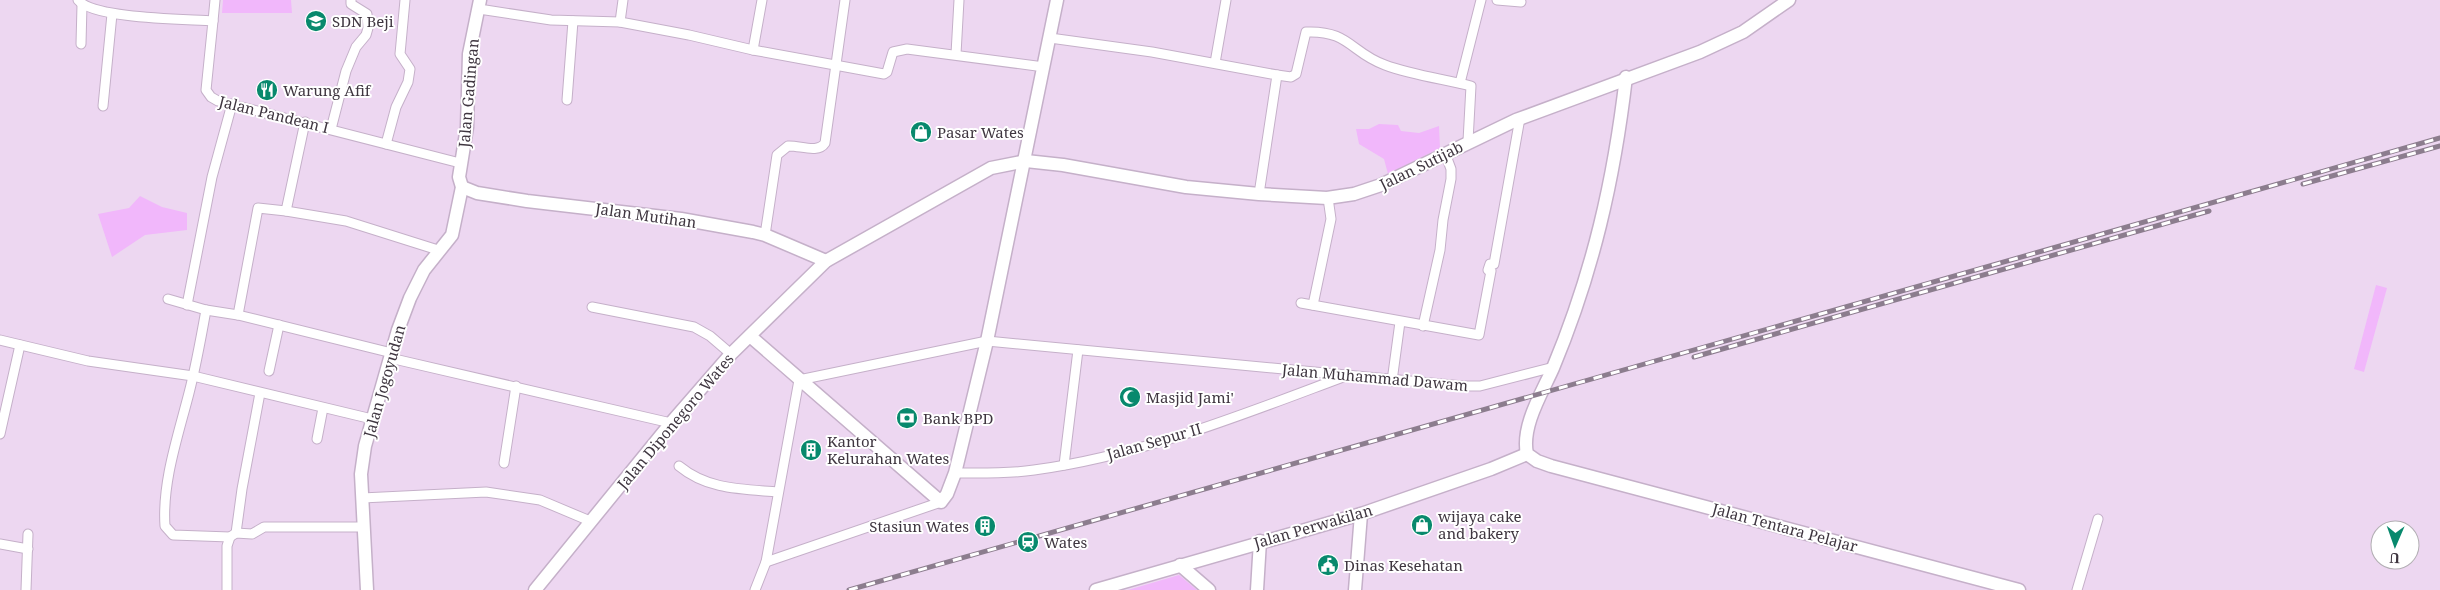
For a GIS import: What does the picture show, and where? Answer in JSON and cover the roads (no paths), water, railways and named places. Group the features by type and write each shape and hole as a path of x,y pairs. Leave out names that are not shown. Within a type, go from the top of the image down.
{"main road":[{"path":"750,336 941,502 947,494 955,473 986,341 1026,160 1057,0"},
{"name":"Jalan Sutijab","path":"1026,160 1186,186 1259,194 1328,198 1354,194 1381,185 1468,141 1520,118 1626,77 1700,52 1742,32 1789,0"},
{"name":"Jalan Gadingan","path":"462,187 460,163 467,127 469,54 480,5"},
{"path":"1527,454 1525,441 1581,294 1599,237 1613,169 1626,77"},
{"name":"Jalan Diponegoro Wates","path":"535,590 671,423 731,354 826,261 991,168 1026,160"},
{"name":"Jalan Mutihan","path":"462,187 477,193 681,219 765,235 826,261"},
{"name":"Jalan Jogoyudan","path":"367,590 361,474 372,419 410,298 424,270 438,250 452,235 462,187"},
{"name":"Jalan Tentara Pelajar","path":"1527,454 1537,461 1551,466 2018,590"},
{"name":"Jalan Perwakilan","path":"1096,590 1260,541 1361,514 1491,469 1527,454"},
{"path":"1355,590 1361,514"},
{"path":"1257,590 1260,541"},
{"path":"1180,565 1209,590"}],"street":[{"name":"Jalan Pandean I","path":"215,0 206,90 211,98 460,163"},
{"path":"331,128 346,72 356,48 366,35 368,28 367,14 354,7 351,4 351,0"},
{"path":"386,144 396,107 408,82 410,69 400,54 404,0"},
{"path":"620,22 623,0"},
{"path":"753,50 762,0"},
{"path":"765,235 776,155 788,146 816,149 825,143 845,0"},
{"path":"956,54 959,0"},
{"path":"1215,63 1226,0"},
{"path":"1460,83 1481,0"},
{"path":"1497,0 1521,2"},
{"path":"80,2 93,10 112,14 213,21"},
{"path":"80,2 81,44"},
{"path":"480,5 574,21 620,22 689,34 753,50 884,74 887,72 893,52 900,50 956,54 1044,67"},
{"path":"103,106 112,14"},
{"path":"567,100 574,21"},
{"path":"1050,38 1215,63 1277,75 1294,76 1306,32 1324,32 1344,38 1370,59 1386,66 1471,86 1468,141"},
{"path":"1259,194 1277,75"},
{"path":"187,305 211,182 232,104"},
{"path":"1301,303 1479,336 1491,271 1488,270 1490,264 1494,263 1520,118"},
{"path":"286,211 305,122"},
{"path":"1423,326 1440,250 1442,220 1451,179 1451,168 1445,153"},
{"path":"1313,305 1331,219 1328,198"},
{"path":"238,315 258,208 346,221 438,250"},
{"path":"168,299 206,310 238,315 279,325 391,356 671,423"},
{"path":"592,307 694,327 704,332 731,354"},
{"path":"206,310 193,376 170,466 166,494 165,526 173,534 233,535 252,534 264,527 363,527"},
{"path":"1392,381 1400,322"},
{"path":"269,371 279,325"},
{"path":"0,340 88,361 193,376 372,419"},
{"name":"Jalan Muhammad Dawam","path":"799,380 986,341 1221,362 1392,381 1480,386 1554,366"},
{"path":"0,434 20,345"},
{"path":"1064,466 1078,350"},
{"name":"Jalan Sepur II","path":"955,473 1032,470 1064,466 1154,443 1222,422 1345,376"},
{"path":"755,590 766,562 799,380"},
{"path":"504,463 516,386"},
{"path":"228,590 227,546 233,535 260,393"},
{"path":"317,439 323,408"},
{"path":"679,466 698,479 715,486 778,492"},
{"path":"362,498 486,492 540,500 590,521"},
{"path":"766,562 941,502"},
{"path":"2077,590 2098,519"},
{"path":"26,590 28,534"},
{"path":"0,544 28,549"}],"railway":[{"path":"849,590 2440,138"},
{"path":"2303,184 2440,146"},
{"path":"1694,357 2209,211"}],"place":[{"name":"SDN Beji","path":"316,21"},
{"name":"Warung Afif","path":"267,90"},
{"name":"Pasar Wates","path":"921,132"},
{"name":"Masjid Jami'","path":"1130,397"},
{"name":"Bank BPD","path":"907,418"},
{"name":"Kantor Kelurahan Wates","path":"811,450"},
{"name":"wijaya cake and bakery","path":"1422,525"},
{"name":"Stasiun Wates","path":"985,526"},
{"name":"Wates","path":"1028,542"},
{"name":"Dinas Kesehatan","path":"1328,565"}]}
